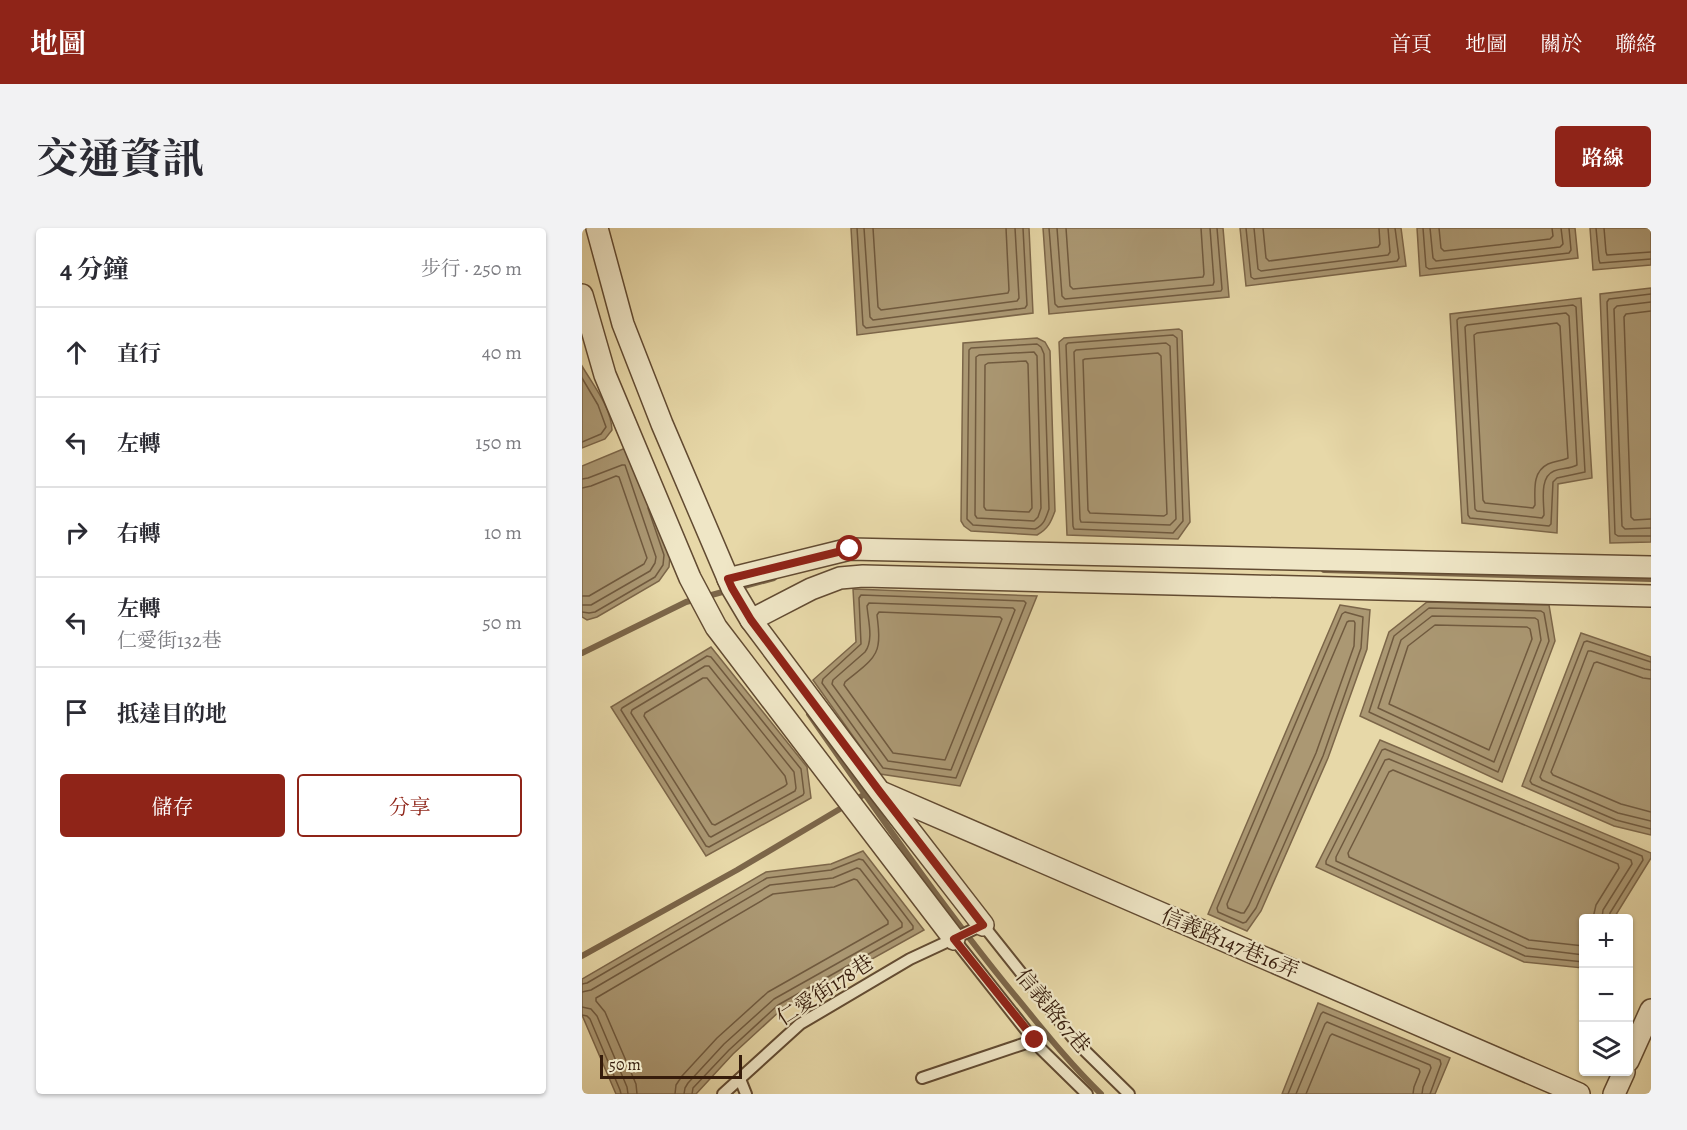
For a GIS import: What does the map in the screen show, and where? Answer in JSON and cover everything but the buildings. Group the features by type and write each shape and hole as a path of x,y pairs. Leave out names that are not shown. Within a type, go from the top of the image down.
{"street":[{"path":"597,228 623,324 666,434 730,584 747,615 979,927"},
{"path":"582,295 605,375 690,578 716,627 957,938"},
{"path":"730,584 850,549 1651,567"},
{"path":"747,615 840,578 863,576 1651,596"},
{"name":"信義路147巷16弄","path":"880,792 1579,1094"},
{"path":"1633,1052 1651,1010"},
{"path":"1614,1094 1622,1076"}],"lane":[{"name":"仁愛街178巷","path":"723,1094 800,1024 910,959 979,927"},
{"name":"信義路67巷","path":"979,927 1077,1043 1129,1094"},
{"path":"957,938 1035,1040 1087,1094"},
{"path":"922,1078 1035,1040"},
{"path":"740,1079 746,1094"}],"water":[{"path":"851,228 1029,228 1033,313 857,335"},
{"path":"1043,228 1223,228 1229,297 1049,314"},
{"path":"1240,228 1401,228 1406,266 1246,286"},
{"path":"1417,228 1575,228 1578,258 1420,276"},
{"path":"1590,228 1651,228 1651,265 1593,270"},
{"path":"1651,288 1651,542 1610,543 1600,294"},
{"path":"1581,298 1592,478 1558,484 1557,533 1462,523 1450,314"},
{"path":"1179,329 1182,331 1190,522 1178,539 1067,535 1059,342 1064,338"},
{"path":"1037,338 1045,342 1050,351 1055,511 1049,525 1037,535 971,531 961,521 963,343"},
{"path":"582,366 605,405 612,430 605,439 582,448"},
{"path":"623,449 629,449 670,555 669,567 659,581 597,617 587,620 582,617 582,466"},
{"path":"853,589 1037,596 960,786 880,774 813,680 856,642"},
{"path":"1427,602 1549,605 1555,641 1502,782 1360,716 1389,632"},
{"path":"1340,605 1370,610 1367,649 1328,758 1261,911 1247,931 1208,914"},
{"path":"1581,633 1651,657 1651,835 1614,826 1522,786"},
{"path":"711,647 807,767 811,798 706,856 611,707"},
{"path":"1380,740 1651,853 1651,858 1616,914 1579,914 1579,968 1524,962 1316,867"},
{"path":"863,851 924,930 782,1009 733,1054 696,1094 616,1094 582,1015 582,979 766,872 831,864"},
{"path":"1318,1003 1450,1058 1435,1094 1282,1094"}],"waterway":[{"path":"1324,570 1651,579"},
{"path":"582,653 686,602 774,578"},
{"path":"809,714 962,929 1047,1035 1101,1094"},
{"path":"582,956 737,870 865,794"}],"route":[{"path":"850,549 728,579 751,620 983,925 954,939 1035,1040"}]}
